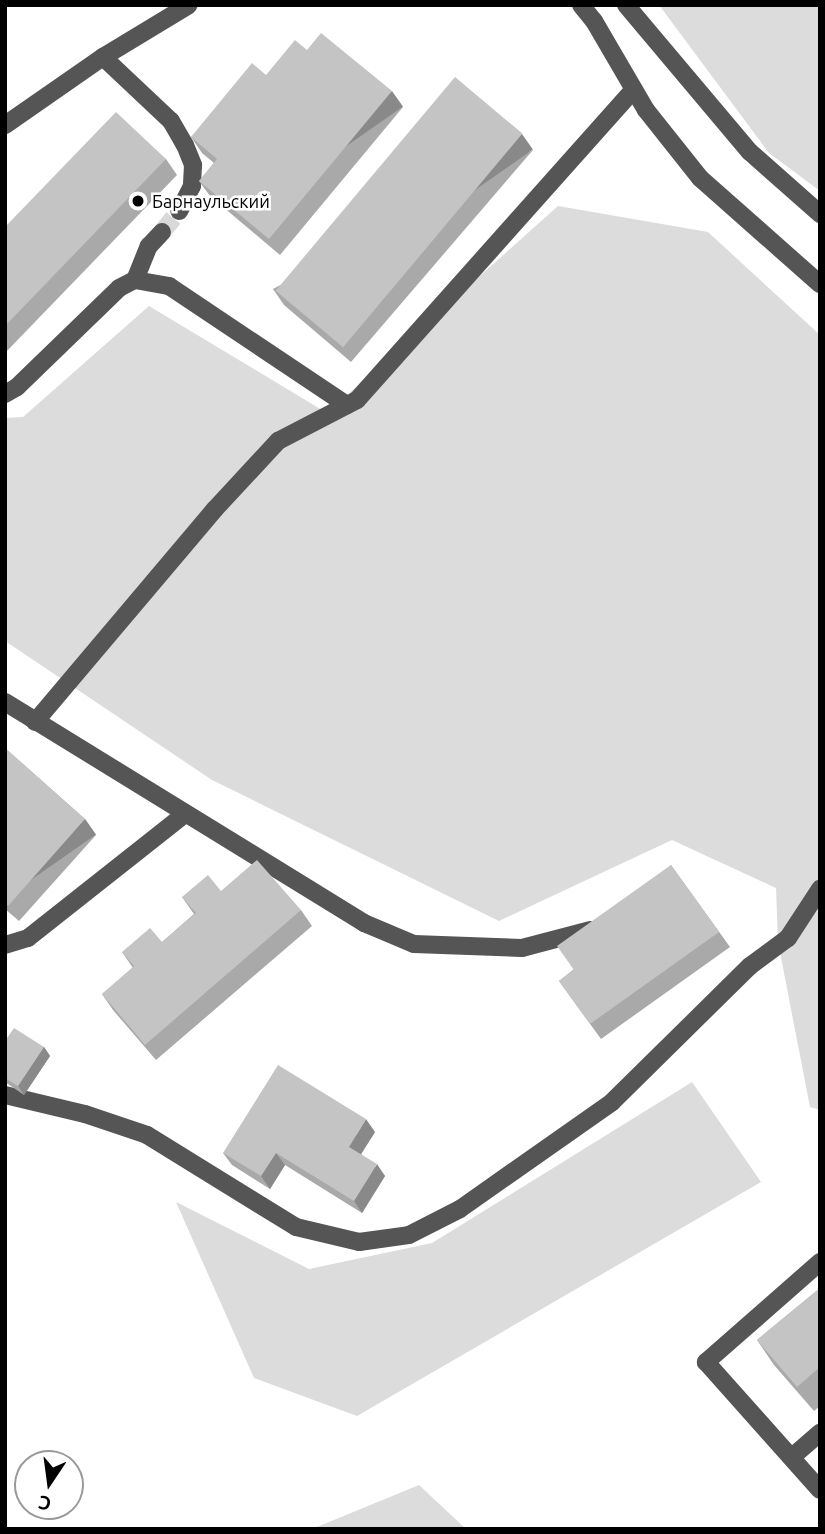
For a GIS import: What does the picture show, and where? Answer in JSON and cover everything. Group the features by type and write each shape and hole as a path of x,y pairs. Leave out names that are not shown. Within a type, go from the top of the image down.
{"lane":[{"path":"5,125 103,57 189,5"},
{"path":"582,5 646,110 700,178 820,284"},
{"path":"626,5 750,152 820,214"},
{"path":"103,57 171,121 185,145 193,165 192,186 179,211"},
{"path":"36,722 215,509 278,441 357,400 634,89"},
{"path":"135,280 149,246 162,232"},
{"path":"5,394 17,387 119,288 135,280 169,286 347,405"},
{"path":"5,702 364,923 414,944 522,948 585,933 602,921"},
{"path":"5,945 28,938 185,814"},
{"path":"5,1095 85,1114 148,1135 296,1227 359,1242 409,1235 460,1209 612,1102 750,966 788,938 820,889"},
{"path":"820,1262 706,1362 820,1490"},
{"path":"793,1457 820,1433"}],"shaded area":[{"path":"659,5 820,5 820,191 769,153"},
{"path":"558,206 708,232 820,335 820,1110 810,1107 778,942 776,888 672,840 499,921 212,780 5,641 5,418 23,417 149,306 327,413"},
{"path":"692,1082 761,1182 357,1416 254,1378 176,1202 309,1269 432,1243"},
{"path":"419,1485 466,1529 312,1529"}],"building":[{"path":"321,33 392,91 269,239 199,181 217,159 191,137 252,63 266,75 295,40 307,50"},
{"path":"455,77 522,134 343,347 276,291"},
{"path":"116,112 166,159 5,326 5,227"},
{"path":"5,748 85,819 8,906 5,903"},
{"path":"257,860 301,910 145,1045 102,994 134,966 122,952 150,928 162,942 196,913 182,897 208,875 221,891"},
{"path":"671,865 719,932 590,1024 559,981 574,970 557,946"},
{"path":"14,1028 44,1047 18,1086 5,1078 5,1041"},
{"path":"278,1065 366,1119 349,1147 377,1164 354,1201 276,1153 261,1176 223,1153"},
{"path":"820,1288 820,1367 797,1387 757,1340"}],"tunnel":[{"path":"162,232 179,211"}],"place":[{"name":"Барнаульский","path":"138,201"}]}
